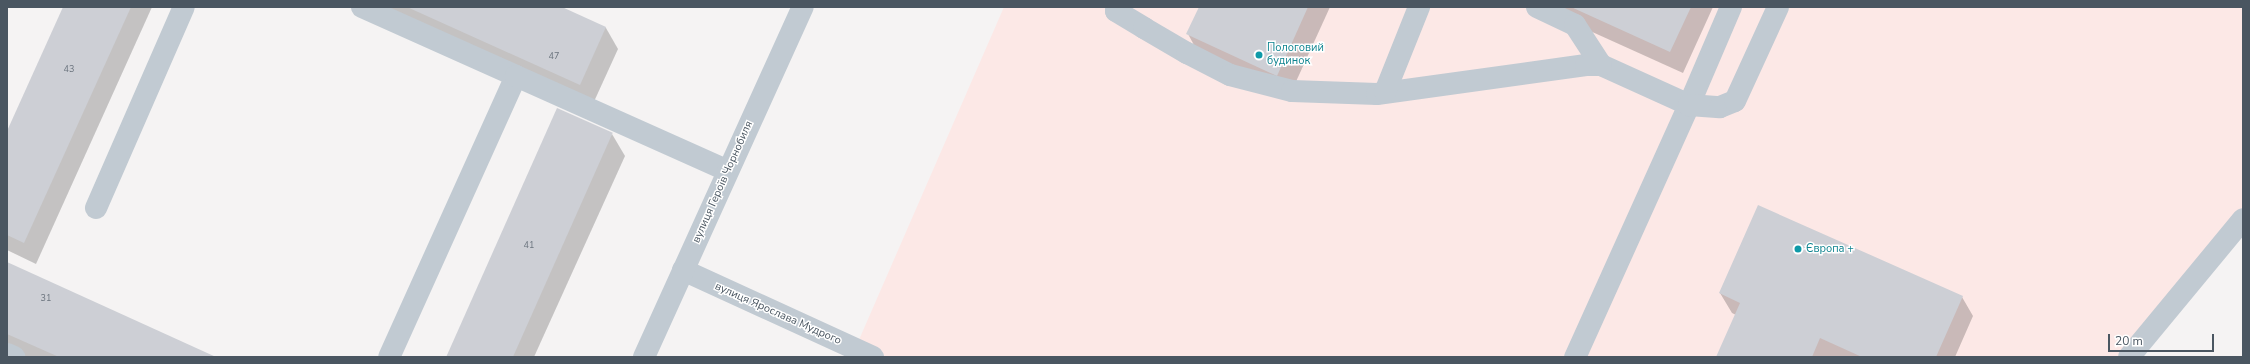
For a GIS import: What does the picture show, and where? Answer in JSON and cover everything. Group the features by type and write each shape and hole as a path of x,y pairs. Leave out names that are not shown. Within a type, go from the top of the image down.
{"street":[{"path":"96,208 184,7"},
{"path":"362,7 728,171"},
{"name":"вулиця Героїв Чорнобиля","path":"644,357 803,7"},
{"path":"1117,7 1116,10 1144,28 1187,53 1230,75 1292,91 1385,92 1586,64 1601,65 1689,105 1720,107 1735,101 1778,7"},
{"path":"1385,92 1419,7"},
{"path":"1537,7 1575,25 1601,65"},
{"path":"1575,357 1689,105 1731,7"},
{"path":"389,357 516,76"},
{"path":"2129,357 2243,219"},
{"name":"вулиця Ярослава Мудрого","path":"683,270 873,357"},
{"path":"7,354 14,357"}],"shaded area":[{"path":"1004,7 2243,7 2243,219 2129,357 873,357 855,349"}],"building":[{"path":"63,7 131,7 24,243 7,235 7,131"},
{"path":"407,7 562,7 606,27 580,85"},
{"name":"Пологовий будинок","path":"1199,7 1308,7 1277,76 1186,34"},
{"path":"1571,7 1691,7 1670,52"},
{"path":"557,108 613,133 513,357 446,357"},
{"name":"Європа +","path":"1758,205 1963,296 1936,357 1862,357 1820,338 1812,357 1716,357 1740,303 1719,293"},
{"path":"7,262 216,357 59,357 7,334"}],"place":[{"name":"Пологовий будинок","path":"1259,55"},
{"name":"Європа +","path":"1798,249"}]}
